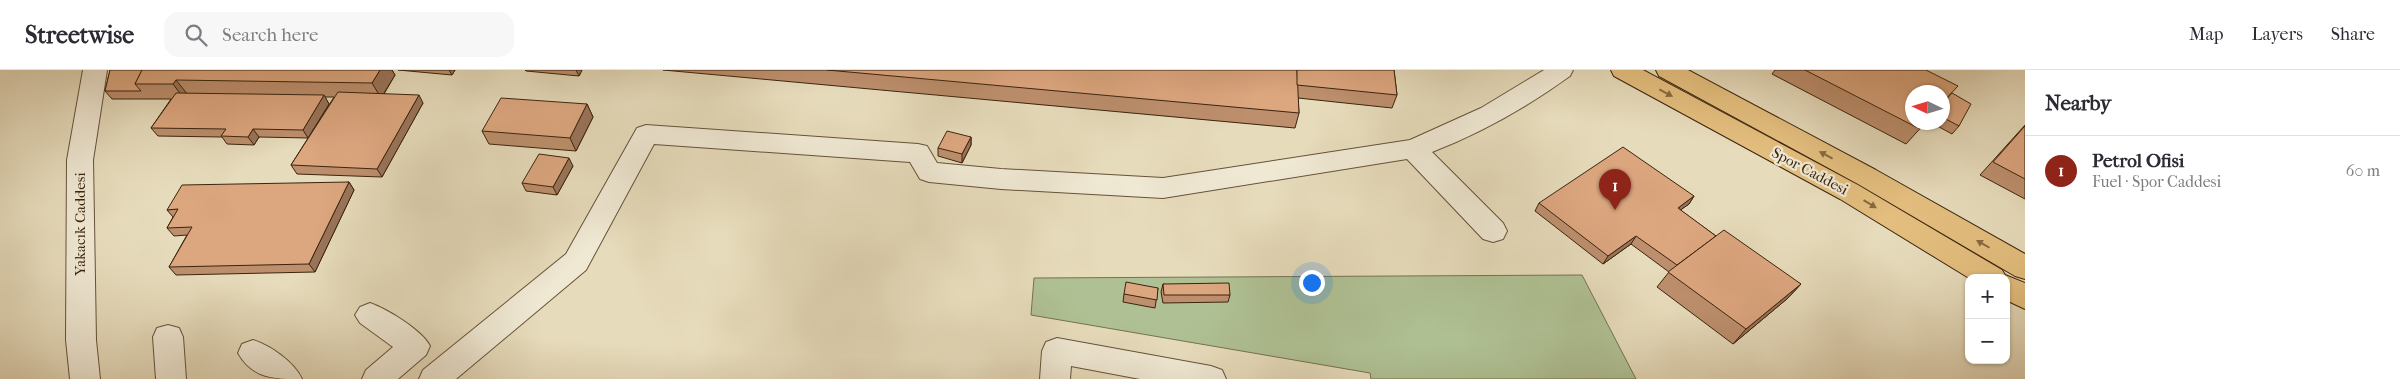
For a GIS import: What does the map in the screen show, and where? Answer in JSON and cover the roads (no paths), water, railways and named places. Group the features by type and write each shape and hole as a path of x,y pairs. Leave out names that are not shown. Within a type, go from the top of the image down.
{"main road":[{"name":"Spor Caddesi","path":"1623,70 1849,192 1985,274"},
{"name":"Spor Caddesi","path":"1668,70 1867,177 2025,268"},
{"path":"2010,288 2025,297"}],"street":[{"name":"Yakacık Caddesi","path":"86,379 81,340 80,160 95,70"},
{"path":"434,379 576,262 646,134 918,153 929,172 1001,180 1163,188 1413,149 1441,139 1525,96 1561,70"},
{"path":"1413,149 1493,231"},
{"path":"370,315 415,346 388,370"},
{"path":"168,337 171,379"},
{"path":"1055,379 1057,351 1211,379"},
{"path":"252,353 287,379"},
{"path":"388,370 425,379"}],"place":[{"name":"Petrol Ofisi","path":"1615,210"}]}
